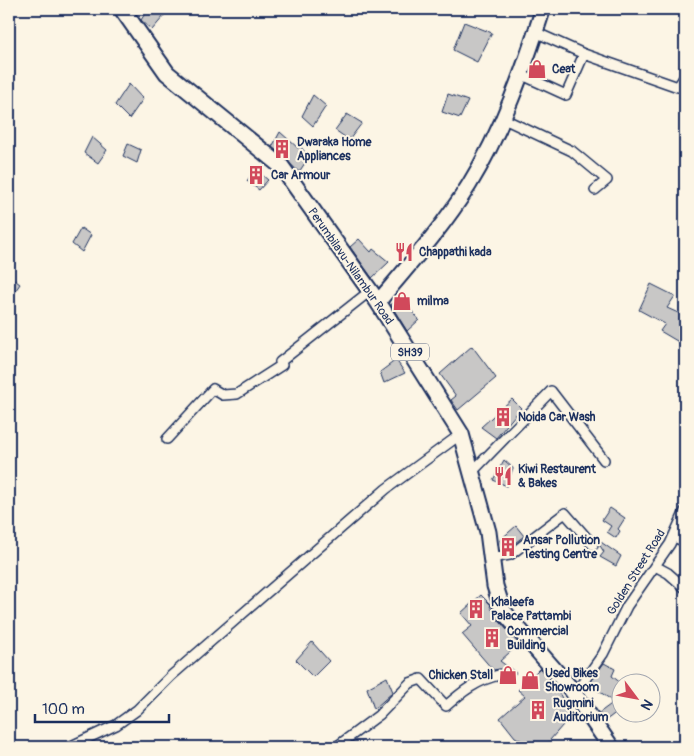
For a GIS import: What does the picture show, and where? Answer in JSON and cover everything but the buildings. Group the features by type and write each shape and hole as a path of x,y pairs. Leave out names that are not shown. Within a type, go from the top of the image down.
{"main road":[{"name":"Perumbilavu-Nilambur Road","path":"122,9 167,73 281,166 374,296 461,434 488,532 495,586 503,611 574,695 611,747"},
{"path":"374,296 423,250 470,184 502,118 543,9"}],"street":[{"path":"535,32 584,54 678,87 685,76"},
{"path":"520,74 566,96 584,54"},
{"path":"502,118 572,150 607,180 595,190"},
{"path":"167,439 213,389 222,395 237,394 282,365 280,362 374,296"},
{"path":"471,473 551,391 604,460"},
{"path":"69,747 116,725 137,710 171,676 386,489 461,434"},
{"name":"Golden Street Road","path":"574,695 603,654 627,606 674,537 685,511"},
{"path":"491,558 510,555 565,513 593,546"},
{"path":"674,537 685,542"},
{"path":"655,566 668,573 685,588"},
{"path":"336,747 378,715 410,683 421,678 446,706 468,687 487,677 498,675"}],"place":[{"name":"Ceat","path":"537,69"},
{"name":"Dwaraka Home Appliances","path":"282,149"},
{"name":"Car Armour","path":"256,175"},
{"name":"Chappathi kada","path":"404,252"},
{"name":"milma","path":"402,301"},
{"name":"Noida Car Wash","path":"503,417"},
{"name":"Kiwi Restaurent & Bakes","path":"503,476"},
{"name":"Ansar Pollution Testing Centre","path":"508,547"},
{"name":"Khaleefa Palace Pattambi","path":"476,609"},
{"name":"Commercial Building","path":"492,638"},
{"name":"Chicken Stall","path":"508,675"},
{"name":"Used Bikes Showroom","path":"530,680"},
{"name":"Rugmini Auditorium","path":"538,710"}]}
